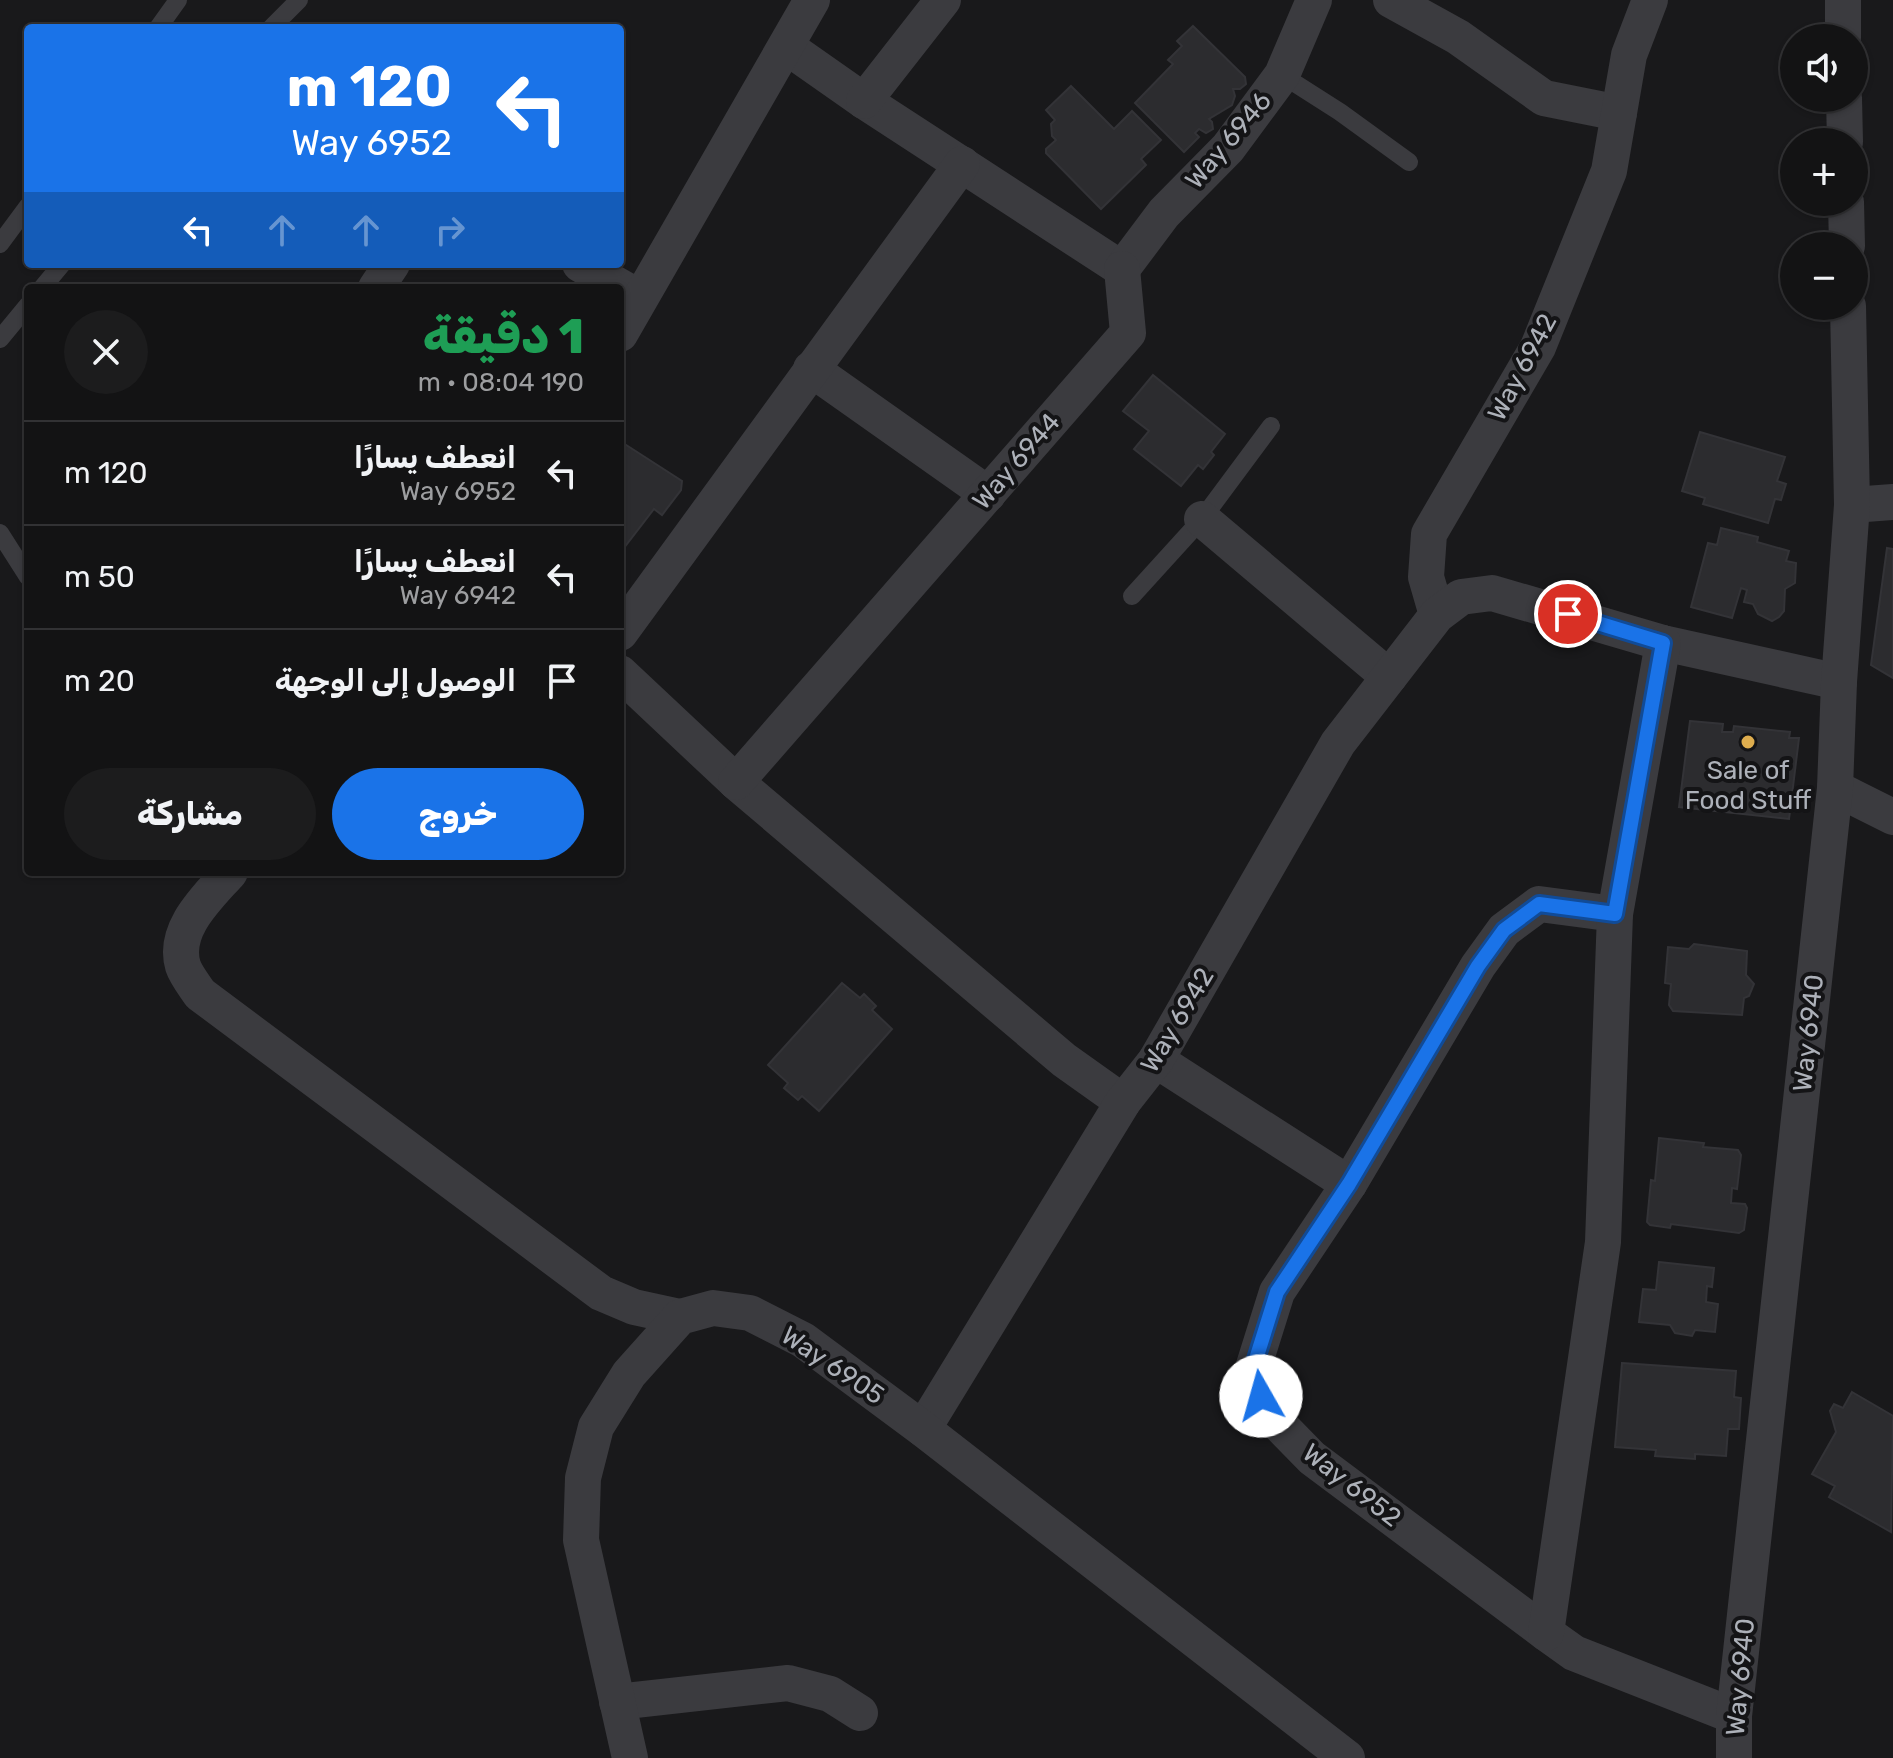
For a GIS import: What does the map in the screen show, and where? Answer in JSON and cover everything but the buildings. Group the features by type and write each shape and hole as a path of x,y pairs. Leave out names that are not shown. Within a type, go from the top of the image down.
{"street":[{"path":"624,327 812,0"},
{"path":"864,101 943,0"},
{"name":"Way 6946","path":"1122,269 1164,213 1228,148 1282,75 1314,0"},
{"path":"1391,0 1458,37 1544,98 1619,113"},
{"name":"Way 6942","path":"1437,615 1426,577 1429,534 1538,347 1609,171 1629,55 1650,0"},
{"path":"1843,0 1843,24"},
{"path":"787,47 864,101 1122,269"},
{"path":"624,627 962,164"},
{"path":"587,268 615,284"},
{"name":"Way 6944","path":"736,782 1128,333 1122,269"},
{"path":"624,289 640,298"},
{"name":"Way 6940","path":"1734,1758 1734,1716 1835,788 1852,505 1848,320"},
{"path":"811,369 988,494"},
{"path":"1852,505 1893,502"},
{"path":"1202,519 1389,677"},
{"name":"Way 6942","path":"923,1429 1123,1102 1156,1060 1338,743 1437,615 1461,597 1492,593 1663,643 1839,682"},
{"path":"1546,1633 1603,1242 1615,914 1663,643"},
{"path":"624,677 736,782 1064,1060 1123,1102"},
{"path":"1835,788 1893,817"},
{"path":"227,876 198,910 181,939 183,966 200,994 601,1293 634,1307 680,1317 629,1374 596,1427 583,1478 581,1540 630,1758"},
{"name":"Way 6952","path":"1615,914 1539,904 1504,930 1478,966 1349,1184 1277,1292 1251,1375 1271,1416 1312,1458 1574,1653 1734,1716"},
{"path":"1156,1060 1349,1184"},
{"name":"Way 6905","path":"680,1317 713,1308 750,1313 803,1340 923,1429 1347,1758"},
{"path":"617,1702 788,1683 830,1694 860,1713"}],"lane":[{"path":"161,24 178,0"},
{"path":"275,24 299,0"},
{"path":"1282,75 1409,162"},
{"path":"0,244 24,211"},
{"path":"45,284 59,268"},
{"path":"0,339 24,310"},
{"path":"1132,596 1202,519 1271,426"},
{"path":"0,533 24,571"}],"place":[{"name":"Sale of Food Stuff","path":"1748,742"}],"route":[{"path":"1261,1396 1251,1375 1277,1292 1349,1184 1478,966 1504,930 1539,904 1615,914 1663,643 1568,614"}]}
